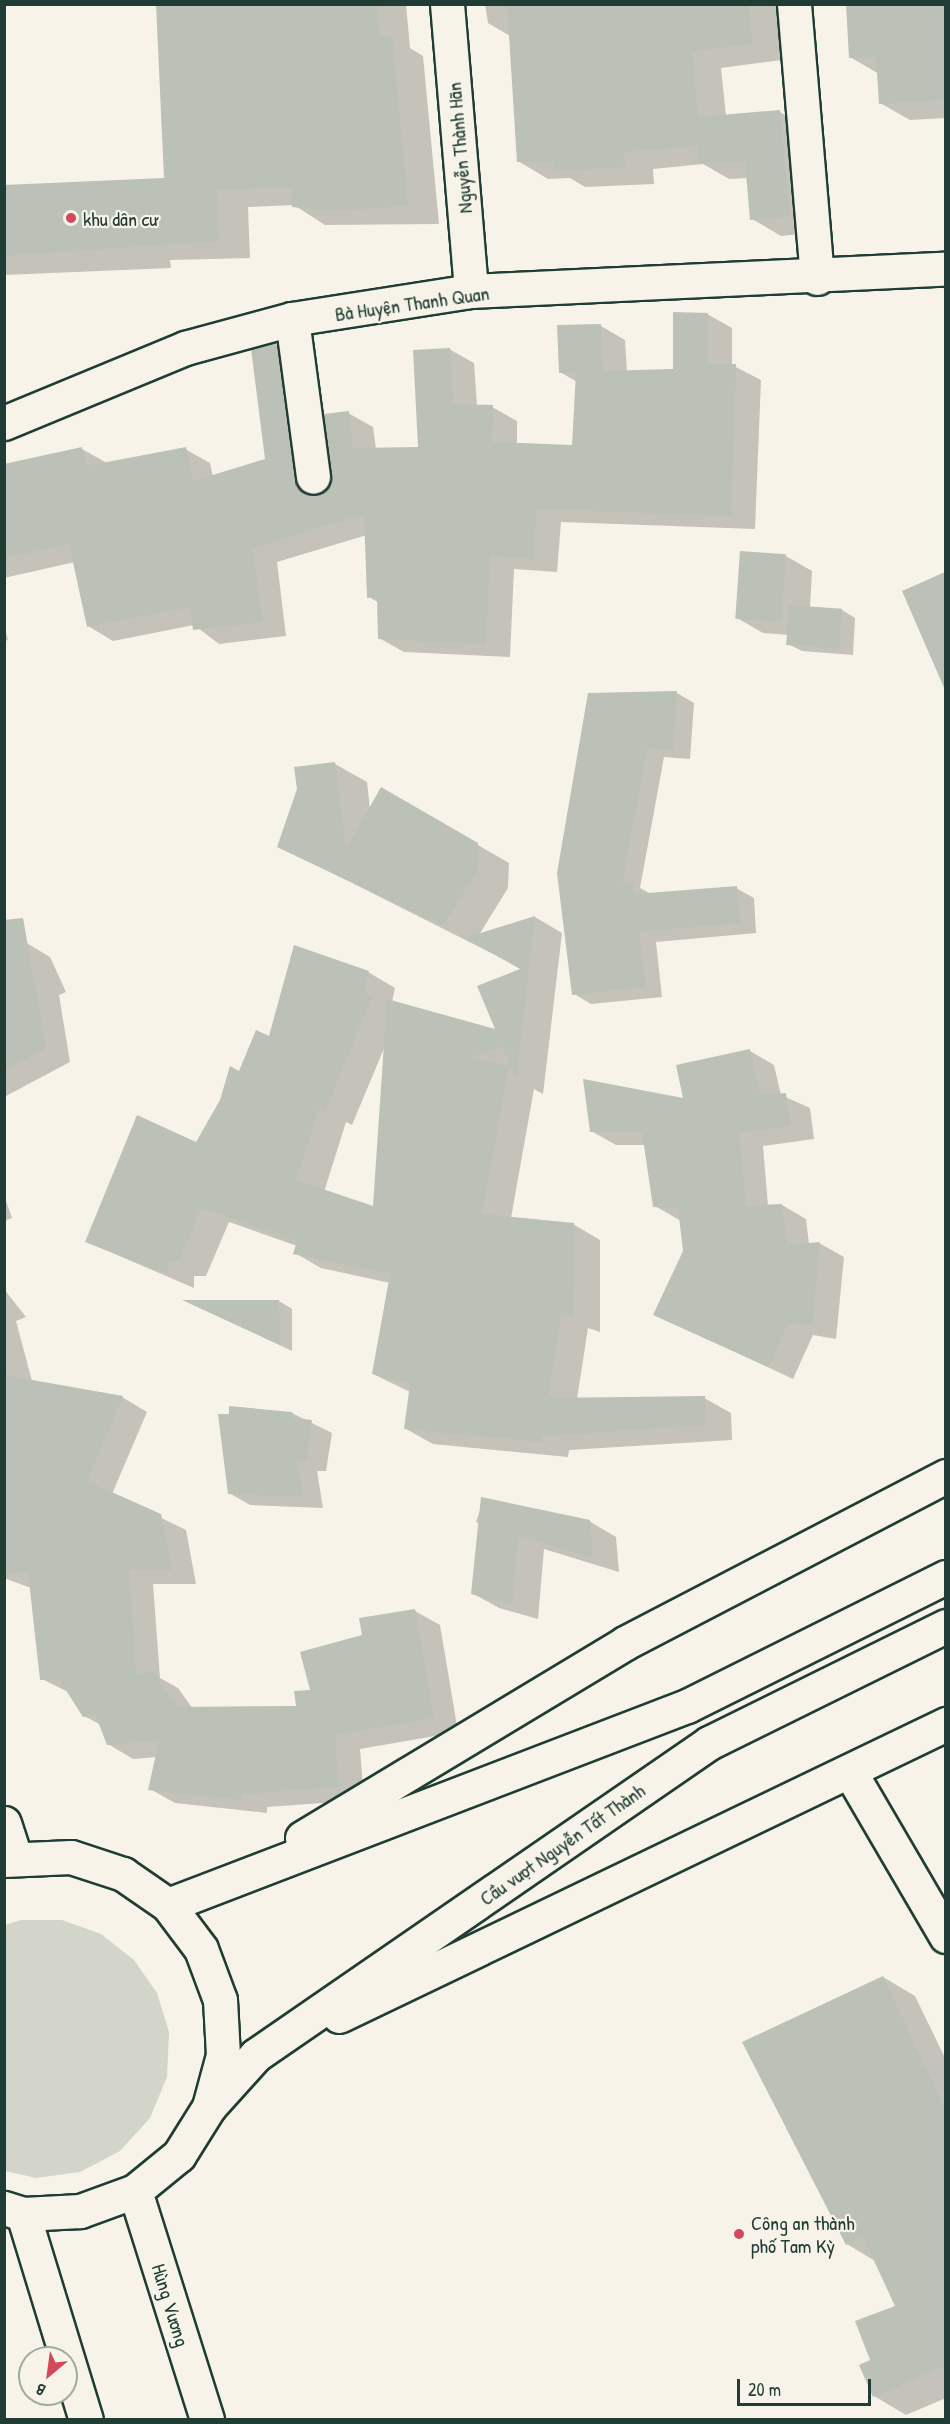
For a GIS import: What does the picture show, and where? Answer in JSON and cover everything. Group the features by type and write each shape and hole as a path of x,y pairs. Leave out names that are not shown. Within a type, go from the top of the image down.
{"main road":[{"name":"Nguyễn Thành Hãn","path":"447,4 471,291"},
{"path":"794,4 818,278"},
{"name":"Bà Huyện Thanh Quan","path":"4,423 185,348 292,318 471,291 818,278 945,269"},
{"path":"292,318 313,477"},
{"path":"228,1883 625,1643 945,1476"},
{"path":"168,1905 687,1706 945,1577"},
{"name":"Cầu vượt Nguyễn Tất Thành","path":"209,2107 256,2055 709,1743 945,1626"},
{"path":"256,2055 850,1772 945,1724"},
{"path":"850,1772 945,1936"},
{"path":"4,1823 10,1858 71,1857 123,1874 168,1905 201,1949 220,2000 222,2055 209,2107 178,2155 135,2191 80,2211 14,2211 86,2420"},
{"name":"Hùng Vương","path":"135,2191 207,2420"}],"shaded area":[{"path":"21,1920 62,1920 101,1934 134,1960 157,1993 169,2032 167,2077 150,2118 120,2151 80,2172 36,2178 5,2171 5,1925"}],"building":[{"path":"156,4 377,4 380,37 392,36 408,206 327,211 292,207 291,187 217,190 219,241 4,256 4,185 164,178"},
{"path":"507,4 748,4 753,44 692,51 698,117 780,110 790,216 750,220 745,162 698,163 697,146 624,152 625,167 553,171 553,162 517,162"},
{"path":"846,4 945,4 945,100 879,104 876,57 849,58"},
{"path":"673,312 708,313 708,364 736,364 731,516 537,509 533,559 490,556 486,644 378,639 377,597 367,598 364,514 253,548 262,622 193,630 190,607 87,627 69,544 4,558 4,464 82,447 86,466 186,447 193,481 265,459 251,349 276,343 294,479 299,489 315,496 325,491 332,475 324,414 349,411 353,448 418,447 413,350 450,348 453,404 493,405 492,442 572,445 576,372 559,373 557,325 601,324 603,371 673,369"},
{"path":"740,551 786,554 781,622 735,619"},
{"path":"945,572 945,690 902,591"},
{"path":"789,605 842,609 839,649 786,645"},
{"path":"677,691 673,750 647,748 622,884 634,882 635,894 737,886 740,923 639,932 646,987 572,995 557,873 588,693"},
{"path":"335,762 346,849 381,787 478,843 477,870 443,926 277,847 297,789 294,767"},
{"path":"535,916 516,1080 502,1046 469,1058 509,1065 482,1214 574,1223 573,1318 561,1314 548,1398 705,1396 706,1425 542,1436 542,1442 404,1429 410,1384 372,1374 390,1274 293,1254 297,1241 201,1208 179,1261 168,1261 167,1274 85,1242 137,1115 196,1142 220,1100 230,1066 239,1071 256,1030 269,1036 294,945 369,971 364,993 373,995 325,1111 319,1108 296,1180 373,1206 387,999 495,1029 477,986 520,969 465,938"},
{"path":"23,918 46,1048 4,1070 4,920"},
{"path":"750,1049 760,1095 786,1093 790,1126 739,1133 746,1206 782,1204 787,1245 820,1242 812,1326 789,1322 768,1367 653,1315 683,1251 678,1208 653,1207 642,1132 590,1132 583,1079 683,1098 676,1065"},
{"path":"182,1300 279,1300 280,1345"},
{"path":"4,1375 123,1396 87,1481 161,1514 172,1570 129,1570 136,1674 152,1671 178,1707 296,1706 294,1691 310,1690 300,1652 362,1635 359,1618 415,1609 434,1718 335,1735 339,1787 242,1794 242,1800 148,1790 159,1741 107,1745 95,1714 83,1717 59,1679 40,1680 28,1572 4,1574"},
{"path":"229,1406 292,1412 293,1418 312,1420 306,1461 297,1460 303,1497 228,1494 218,1414 229,1414"},
{"path":"481,1497 590,1520 593,1558 518,1535 512,1605 471,1594"},
{"path":"883,1976 945,2109 945,2366 873,2397 859,2365 870,2360 855,2321 895,2306 863,2237 846,2245 742,2042"}],"place":[{"name":"khu dân cư","path":"71,218"},
{"name":"Công an thành phố Tam Kỳ","path":"739,2234"}]}
